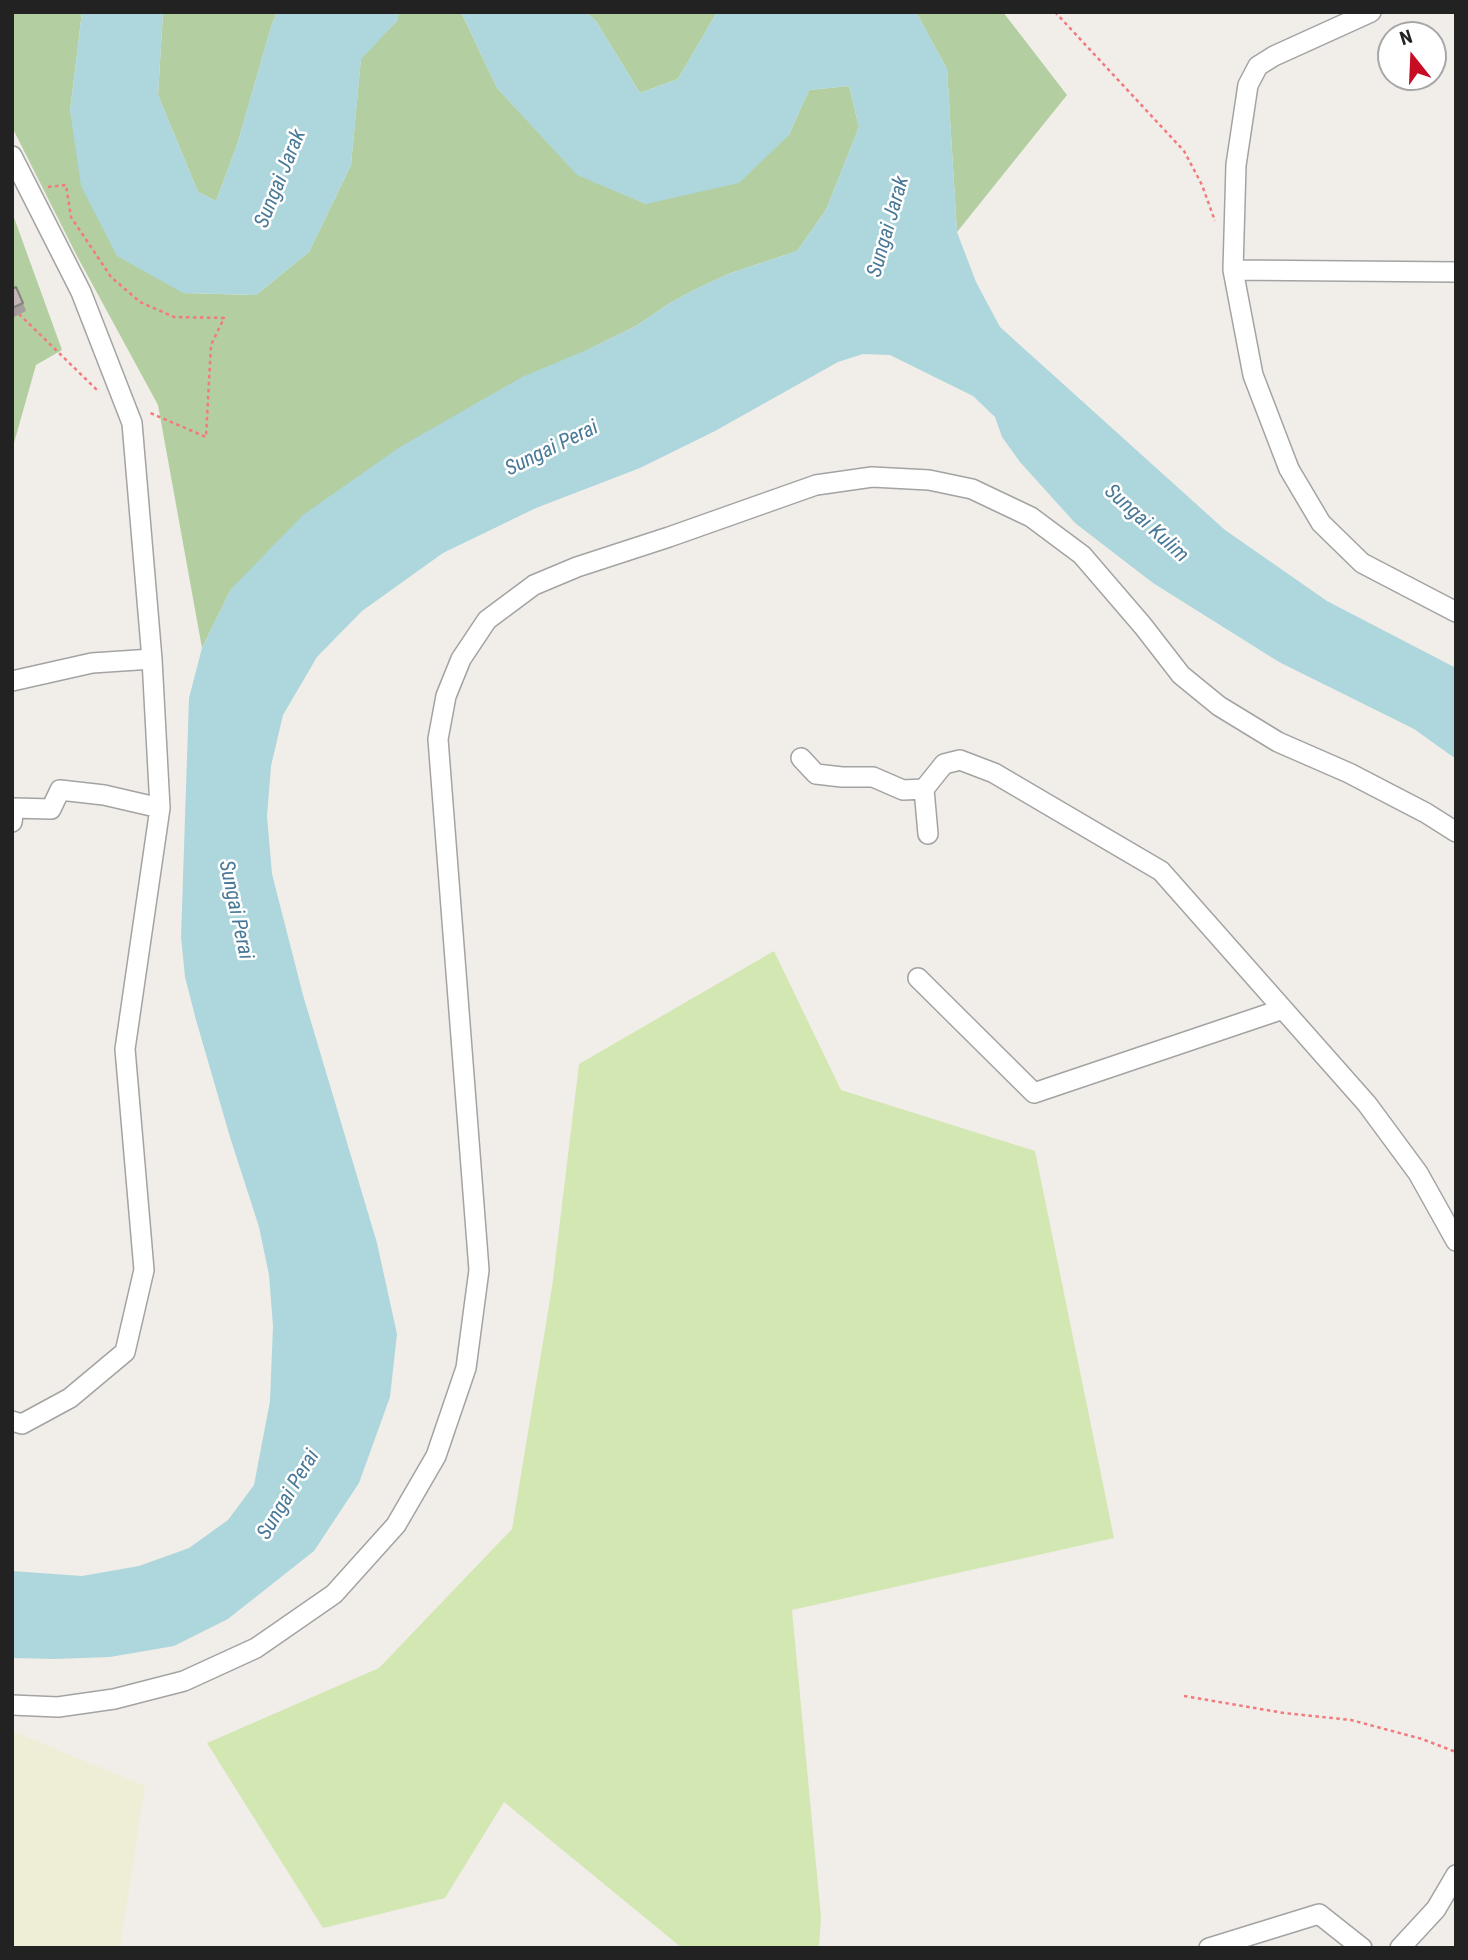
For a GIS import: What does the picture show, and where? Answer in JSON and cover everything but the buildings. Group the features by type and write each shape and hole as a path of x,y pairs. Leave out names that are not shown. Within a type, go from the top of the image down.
{"street":[{"path":"1371,12 1274,56 1258,66 1248,85 1236,165 1233,270 1253,375 1289,469 1321,523 1362,563 1456,612"},
{"path":"12,156 81,292 132,424 152,659 160,808 125,1049 144,1270 125,1352 71,1398 22,1424 12,1421"},
{"path":"1233,270 1456,272"},
{"path":"12,1705 58,1707 114,1699 184,1681 256,1648 334,1594 396,1525 436,1456 467,1368 479,1270 438,739 446,696 461,659 487,620 534,585 577,567 816,485 872,477 929,480 972,489 1031,517 1082,555 1181,675 1219,706 1278,742 1349,773 1426,813 1456,832"},
{"path":"12,681 92,663 152,659"},
{"path":"801,758 816,774 873,777 903,790 924,789"},
{"path":"928,834 924,789 944,764 960,760 994,773 1161,871 1367,1104 1418,1174 1456,1241"},
{"path":"12,822 14,808 51,809 60,790 104,795 160,808"},
{"path":"918,978 1034,1093 1283,1009"},
{"path":"1399,1948 1436,1909 1456,1875"},
{"path":"1209,1948 1319,1914 1362,1948"}],"path":[{"path":"1055,12 1184,151 1202,185 1215,222"},
{"path":"19,314 96,389 206,437 211,345 224,318 174,317 140,302 111,277 71,217 66,185 29,189"},
{"path":"1184,1696 1284,1713 1351,1720 1422,1739 1456,1752"}],"green space":[{"path":"12,12 82,12 70,111 183,293 256,295 309,252 351,165 361,58 397,21 399,12 461,12 497,88 577,174 646,204 789,135 809,90 849,86 859,127 826,210 797,251 728,274 694,290 636,326 589,349 231,589 202,648 158,405 77,256 12,127"},
{"path":"163,12 277,12 237,145 216,201 198,192 158,95"},
{"path":"586,12 717,12 678,79 640,93 596,21"},
{"path":"916,12 1003,12 1067,95 957,232 947,69"},
{"path":"12,212 62,350 36,365 12,450"},
{"path":"774,951 841,1090 1035,1151 1114,1538 792,1610 821,1917 819,1948 682,1948 504,1802 445,1898 323,1928 207,1743 379,1668 512,1529 552,1287 579,1064"},
{"path":"12,1731 145,1786 120,1948 12,1948"}],"water":[{"name":"Sungai Jarak","path":"82,12 163,12 158,95 198,192 216,201 237,145 277,12 399,12 397,21 361,59 351,165 309,252 256,295 183,293 117,256 81,186 70,111"},
{"path":"461,12 586,12 596,21 640,93 678,79 717,12 916,12 947,69 957,232 976,282 1000,327 1225,530 1327,601 1456,668 1456,759 1414,729 1279,662 1153,583 1075,523 1020,462 1002,437 995,417 973,396 890,355 863,354 838,362 715,431 640,468 536,508 443,553 362,611 317,657 283,715 271,766 267,816 272,874 303,995 377,1243 397,1334 390,1397 359,1483 314,1551 228,1619 174,1646 110,1657 12,1658 12,1571 82,1576 139,1566 189,1548 228,1520 254,1485 270,1401 273,1326 269,1275 259,1227 196,1020 185,977 181,937 189,698 202,648 231,589 303,515 400,447 522,377 636,326 694,290 728,274 797,251 826,210 859,127 849,86 809,90 789,135 739,183 646,204 577,175 497,88"}],"water label":[{"name":"Sungai Perai","path":"552,449"},
{"name":"Sungai Kulim","path":"1146,524"},
{"name":"Sungai Perai","path":"235,910"},
{"name":"Sungai Perai","path":"289,1495"}]}
